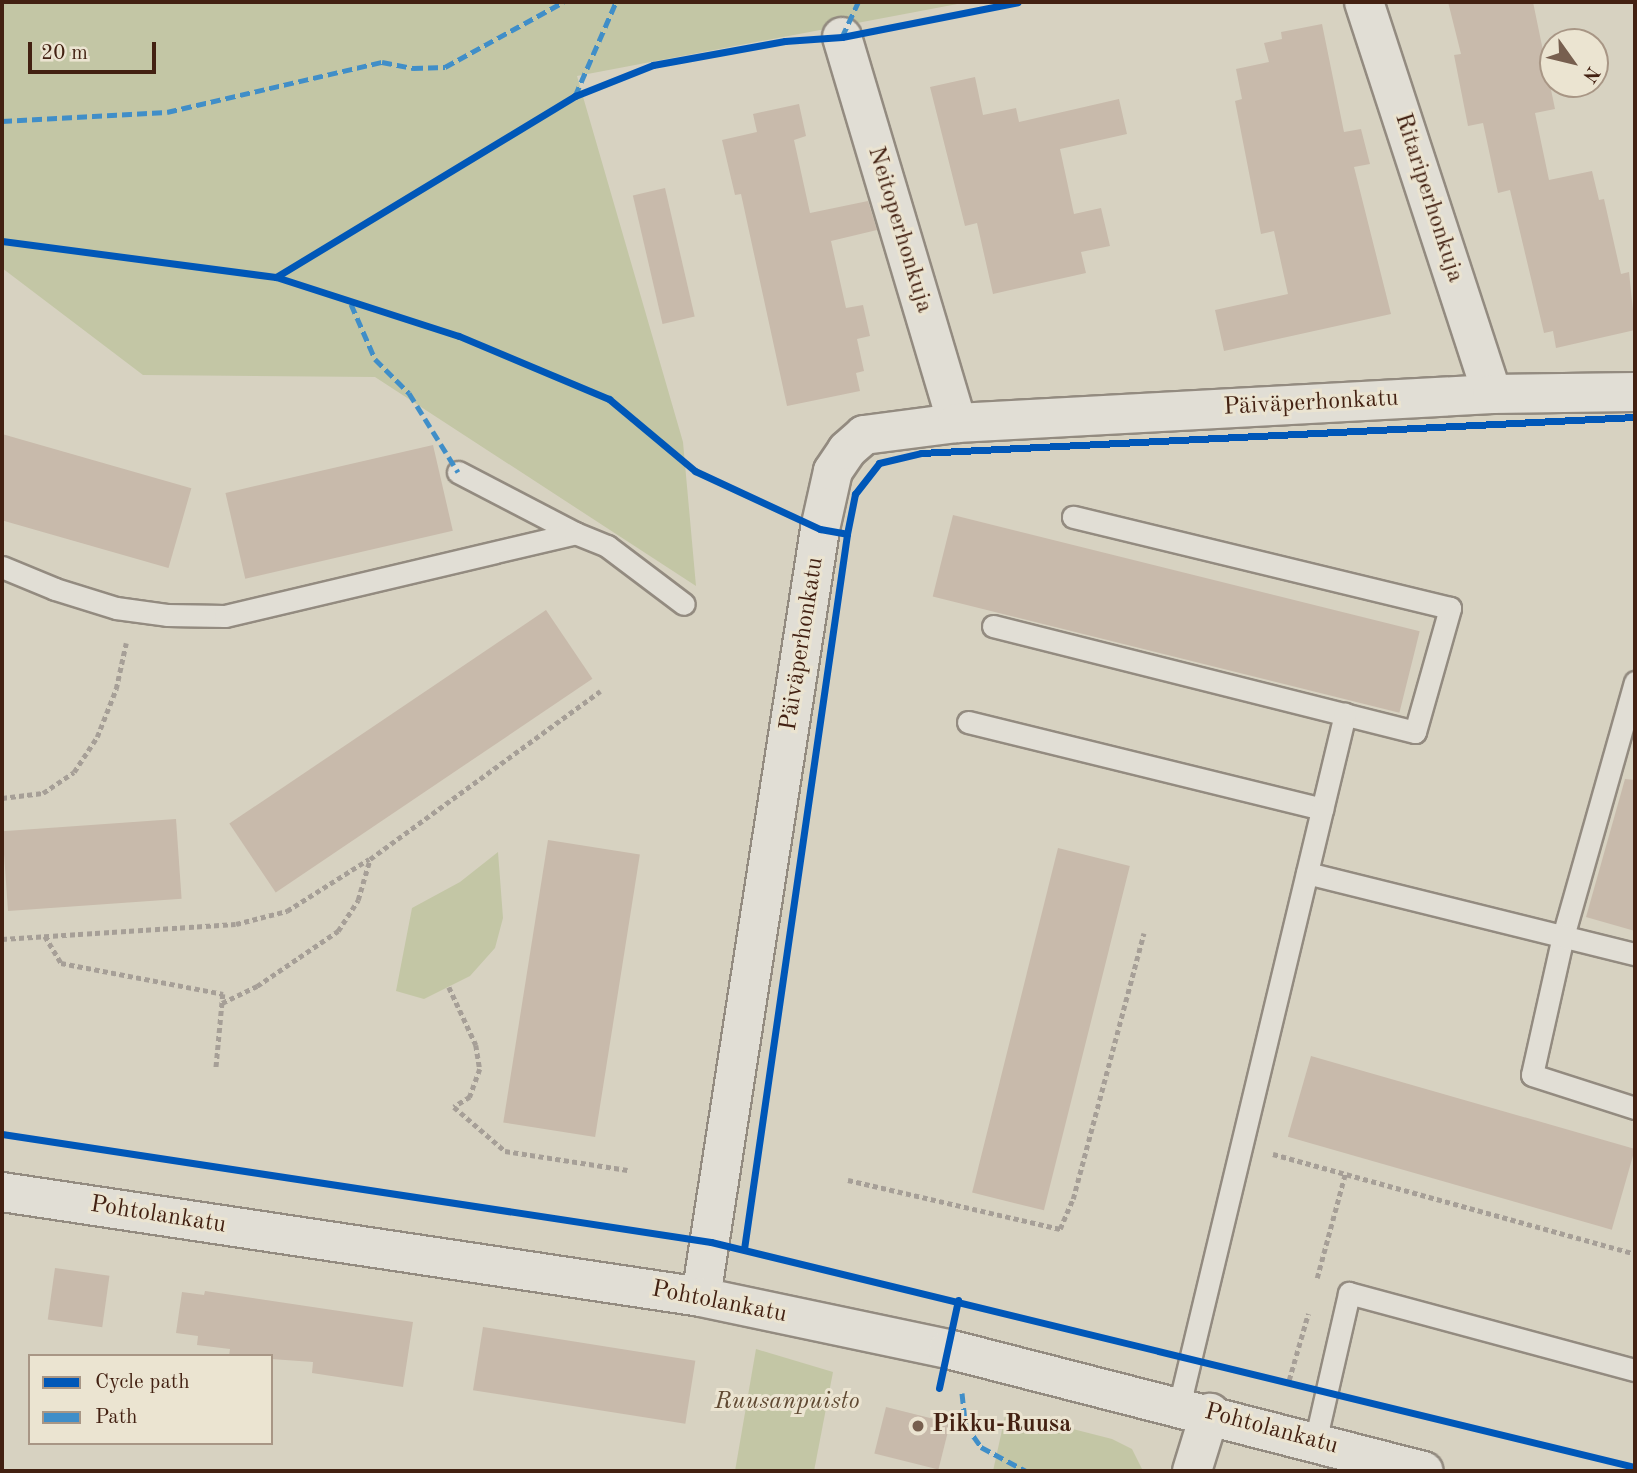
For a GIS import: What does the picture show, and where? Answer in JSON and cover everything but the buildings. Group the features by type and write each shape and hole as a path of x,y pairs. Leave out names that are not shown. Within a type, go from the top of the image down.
{"street":[{"name":"Ritariperhonkuja","path":"1364,2 1492,394"},
{"name":"Neitoperhonkuja","path":"842,37 957,423"},
{"name":"Päiväperhonkatu","path":"701,1297 815,563 833,471 864,435 957,423 1492,394 1635,392"},
{"name":"Pohtolankatu","path":"2,1192 701,1297 948,1349 1195,1410 1424,1471"},
{"path":"1192,1471 1195,1410"}],"lane":[{"path":"458,472 575,533 607,546 684,604"},
{"path":"993,626 1415,732 1450,608 1073,517"},
{"path":"2,566 55,589 134,610 225,616 575,533"},
{"path":"1635,682 1563,936 1532,1075 1635,1108"},
{"path":"1195,1410 1242,1145 1345,714"},
{"path":"968,722 1322,809"},
{"path":"1307,873 1635,954"},
{"path":"1315,1442 1349,1293 1635,1370"}],"path":[{"path":"2,798 43,793 74,772 97,737 117,689 134,610"},
{"path":"2,939 236,924 286,911 370,859 600,691"},
{"path":"222,1003 257,986 338,931 358,901 370,859"},
{"path":"848,1180 1060,1229 1073,1199 1144,933"},
{"path":"45,936 61,963 223,994 216,1069"},
{"path":"449,987 476,1045 480,1069 470,1097 454,1107 505,1151 628,1170"},
{"path":"1242,1145 1635,1254"},
{"path":"1277,1377 1325,1390"}],"green space":[{"path":"2,2 968,2 577,76 683,442 696,586 375,377 143,375 2,268"},
{"path":"498,852 503,918 495,948 470,976 424,999 396,991 412,908 460,882"},
{"name":"Ruusanpuisto","path":"756,1349 833,1372 814,1471 735,1471"},
{"path":"1006,1412 1112,1439 1132,1449 1143,1471 993,1471"}],"marked path":[{"path":"2,121 167,112 382,62 413,68 445,67 563,2"},
{"path":"575,96 616,2"},
{"path":"842,37 858,2"},
{"path":"351,304 375,359 409,393 458,472"},
{"path":"962,1393 965,1424 981,1447 1026,1471"}],"cycle path":[{"path":"2,241 276,277 575,96 653,65 785,41 842,37 1018,2"},
{"path":"276,277 459,336 609,399 695,471 820,529 847,534"},
{"path":"744,1249 847,534 855,494 879,463 921,453 1635,417"},
{"path":"2,1134 711,1242 1635,1467"},
{"path":"939,1388 958,1300"}],"place":[{"name":"Pikku-Ruusa","path":"918,1426"}]}
